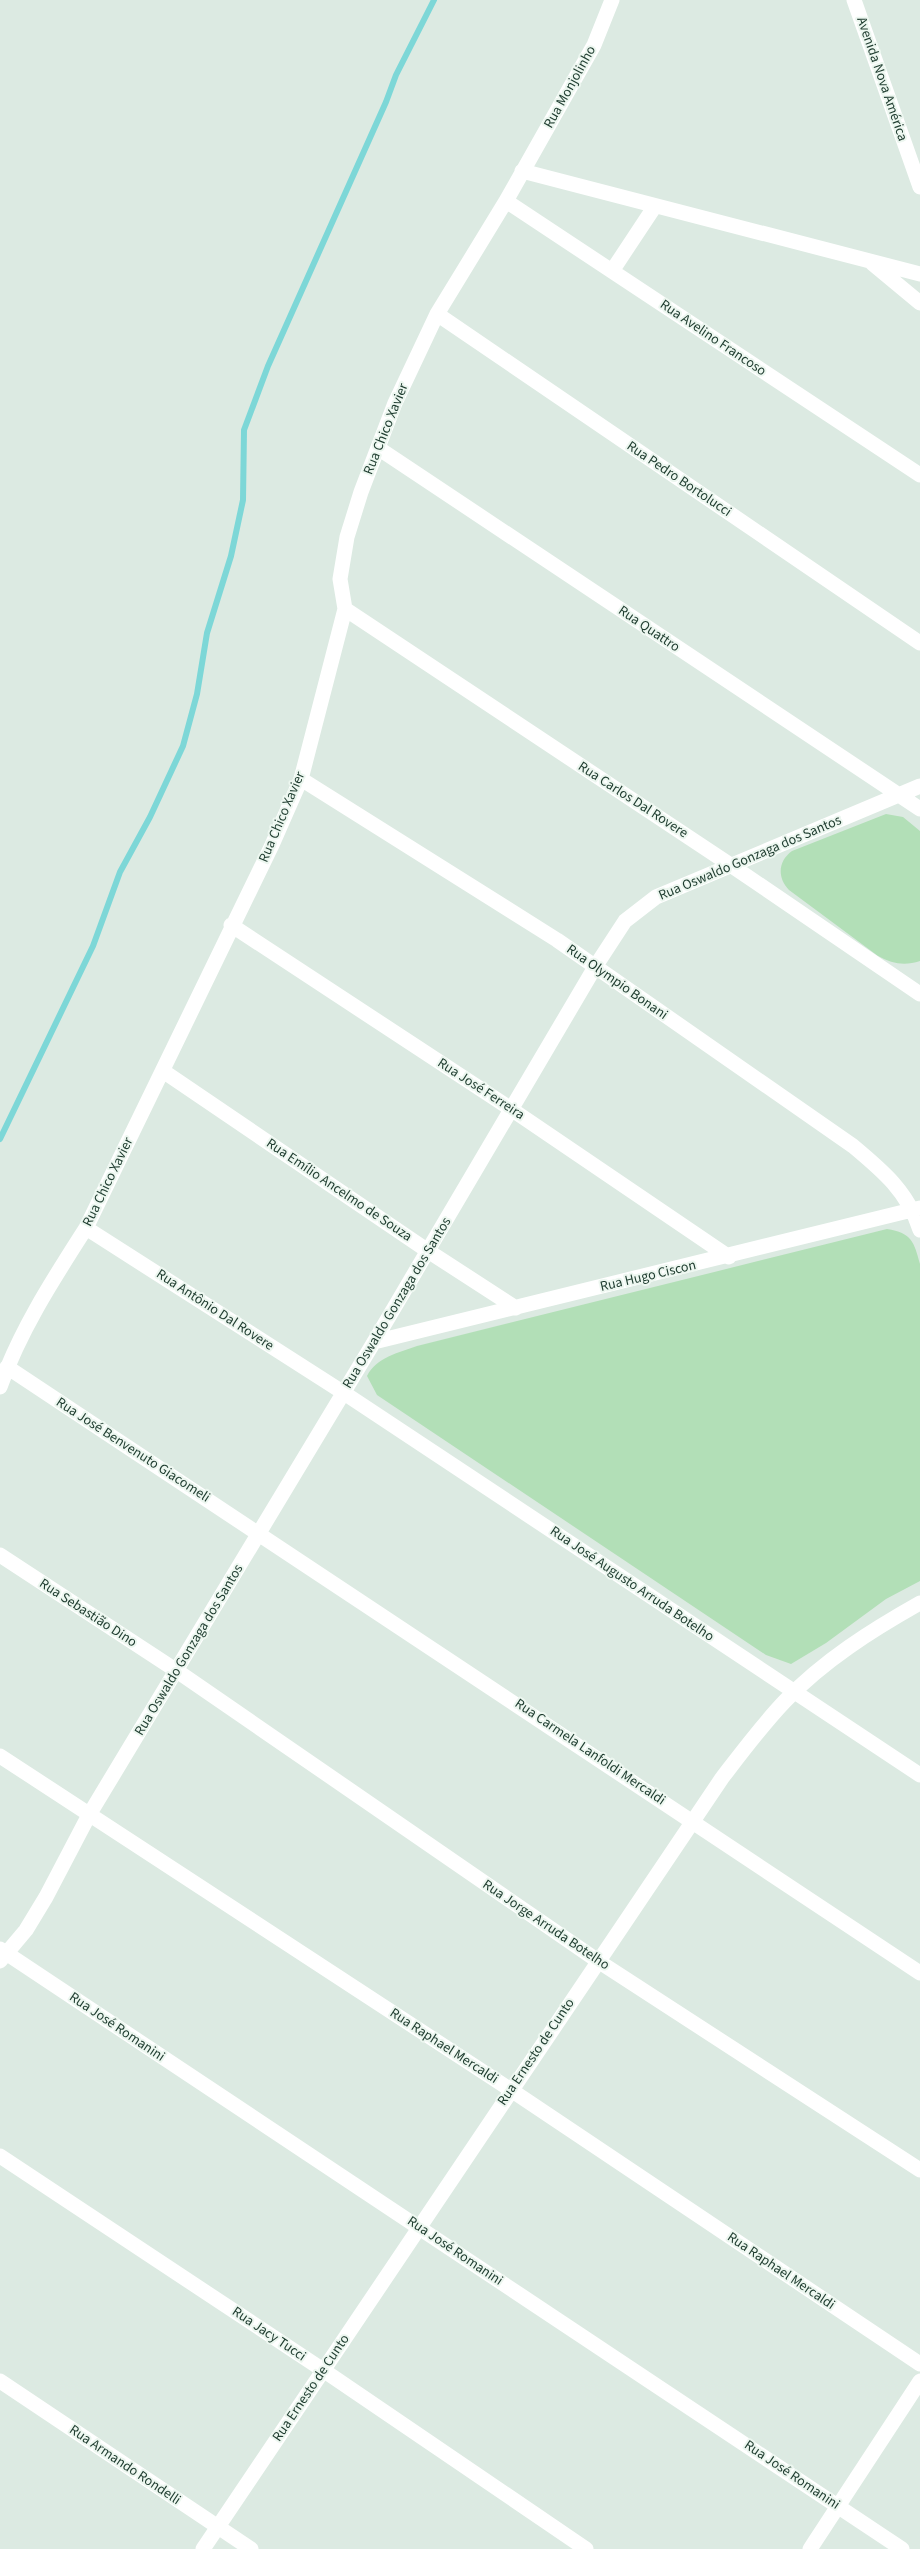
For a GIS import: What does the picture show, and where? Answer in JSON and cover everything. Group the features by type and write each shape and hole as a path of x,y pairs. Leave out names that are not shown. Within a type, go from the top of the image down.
{"street":[{"name":"Rua Monjolinho","path":"522,171 594,45 612,0"},
{"name":"Avenida Nova América","path":"854,0 920,187"},
{"name":"Rua Chico Xavier","path":"0,1387 7,1366 50,1285 86,1228 163,1071 231,925 272,845 301,779 344,609 340,579 347,538 361,492 395,403 438,314 522,171"},
{"path":"522,171 920,274"},
{"name":"Rua Avelino Francoso","path":"506,201 920,475"},
{"path":"612,271 656,206"},
{"path":"870,261 920,303"},
{"name":"Rua Pedro Bortolucci","path":"438,314 920,643"},
{"name":"Rua Quattro","path":"378,448 920,809"},
{"name":"Rua Carlos Dal Rovere","path":"344,609 732,866 920,994"},
{"name":"Rua Olympio Bonani","path":"301,779 557,940 853,1146 887,1175 917,1209"},
{"name":"Rua Oswaldo Gonzaga dos Santos","path":"2,1955 46,1897 90,1815 344,1393 595,967 625,921 656,897 920,786"},
{"name":"Rua José Ferreira","path":"231,925 511,1109 729,1257"},
{"name":"Rua Emílio Ancelmo de Souza","path":"163,1071 428,1251 516,1308"},
{"path":"917,1209 920,1230"},
{"name":"Rua Hugo Ciscon","path":"374,1342 729,1257 917,1209"},
{"name":"Rua Antônio Dal Rovere","path":"86,1228 344,1393"},
{"name":"Rua José Benvenuto Giacomeli","path":"7,1366 260,1533"},
{"name":"Rua José Augusto Arruda Botelho","path":"344,1393 920,1775"},
{"name":"Rua Carmela Lanfoldi Mercaldi","path":"260,1533 920,1973"},
{"name":"Rua Sebastião Dino","path":"0,1556 177,1671"},
{"name":"Rua Ernesto de Cunto","path":"203,2549 693,1820 752,1739 795,1692 854,1643 920,1603"},
{"name":"Rua Jorge Arruda Botelho","path":"177,1671 598,1961 920,2170"},
{"name":"Rua Raphael Mercaldi","path":"0,1756 511,2090 920,2364"},
{"name":"Rua José Romanini","path":"2,1955 419,2227 902,2549"},
{"name":"Rua Jacy Tucci","path":"0,2156 323,2370 586,2549"},
{"name":"Rua Armando Rondelli","path":"0,2381 251,2549"},
{"path":"810,2549 920,2381"}],"green space":[{"path":"886,814 903,817 920,831 920,961 914,963 888,961 878,956 789,890 781,875 784,860 792,851"},
{"path":"887,1229 902,1233 911,1240 920,1264 920,1581 886,1599 826,1643 791,1664 766,1655 377,1395 367,1376 376,1364 382,1360 417,1346"}],"waterway":[{"path":"0,1139 93,946 120,872 150,817 183,746 197,694 207,633 231,556 243,500 244,430 268,366 386,102 396,75 434,0"}]}
